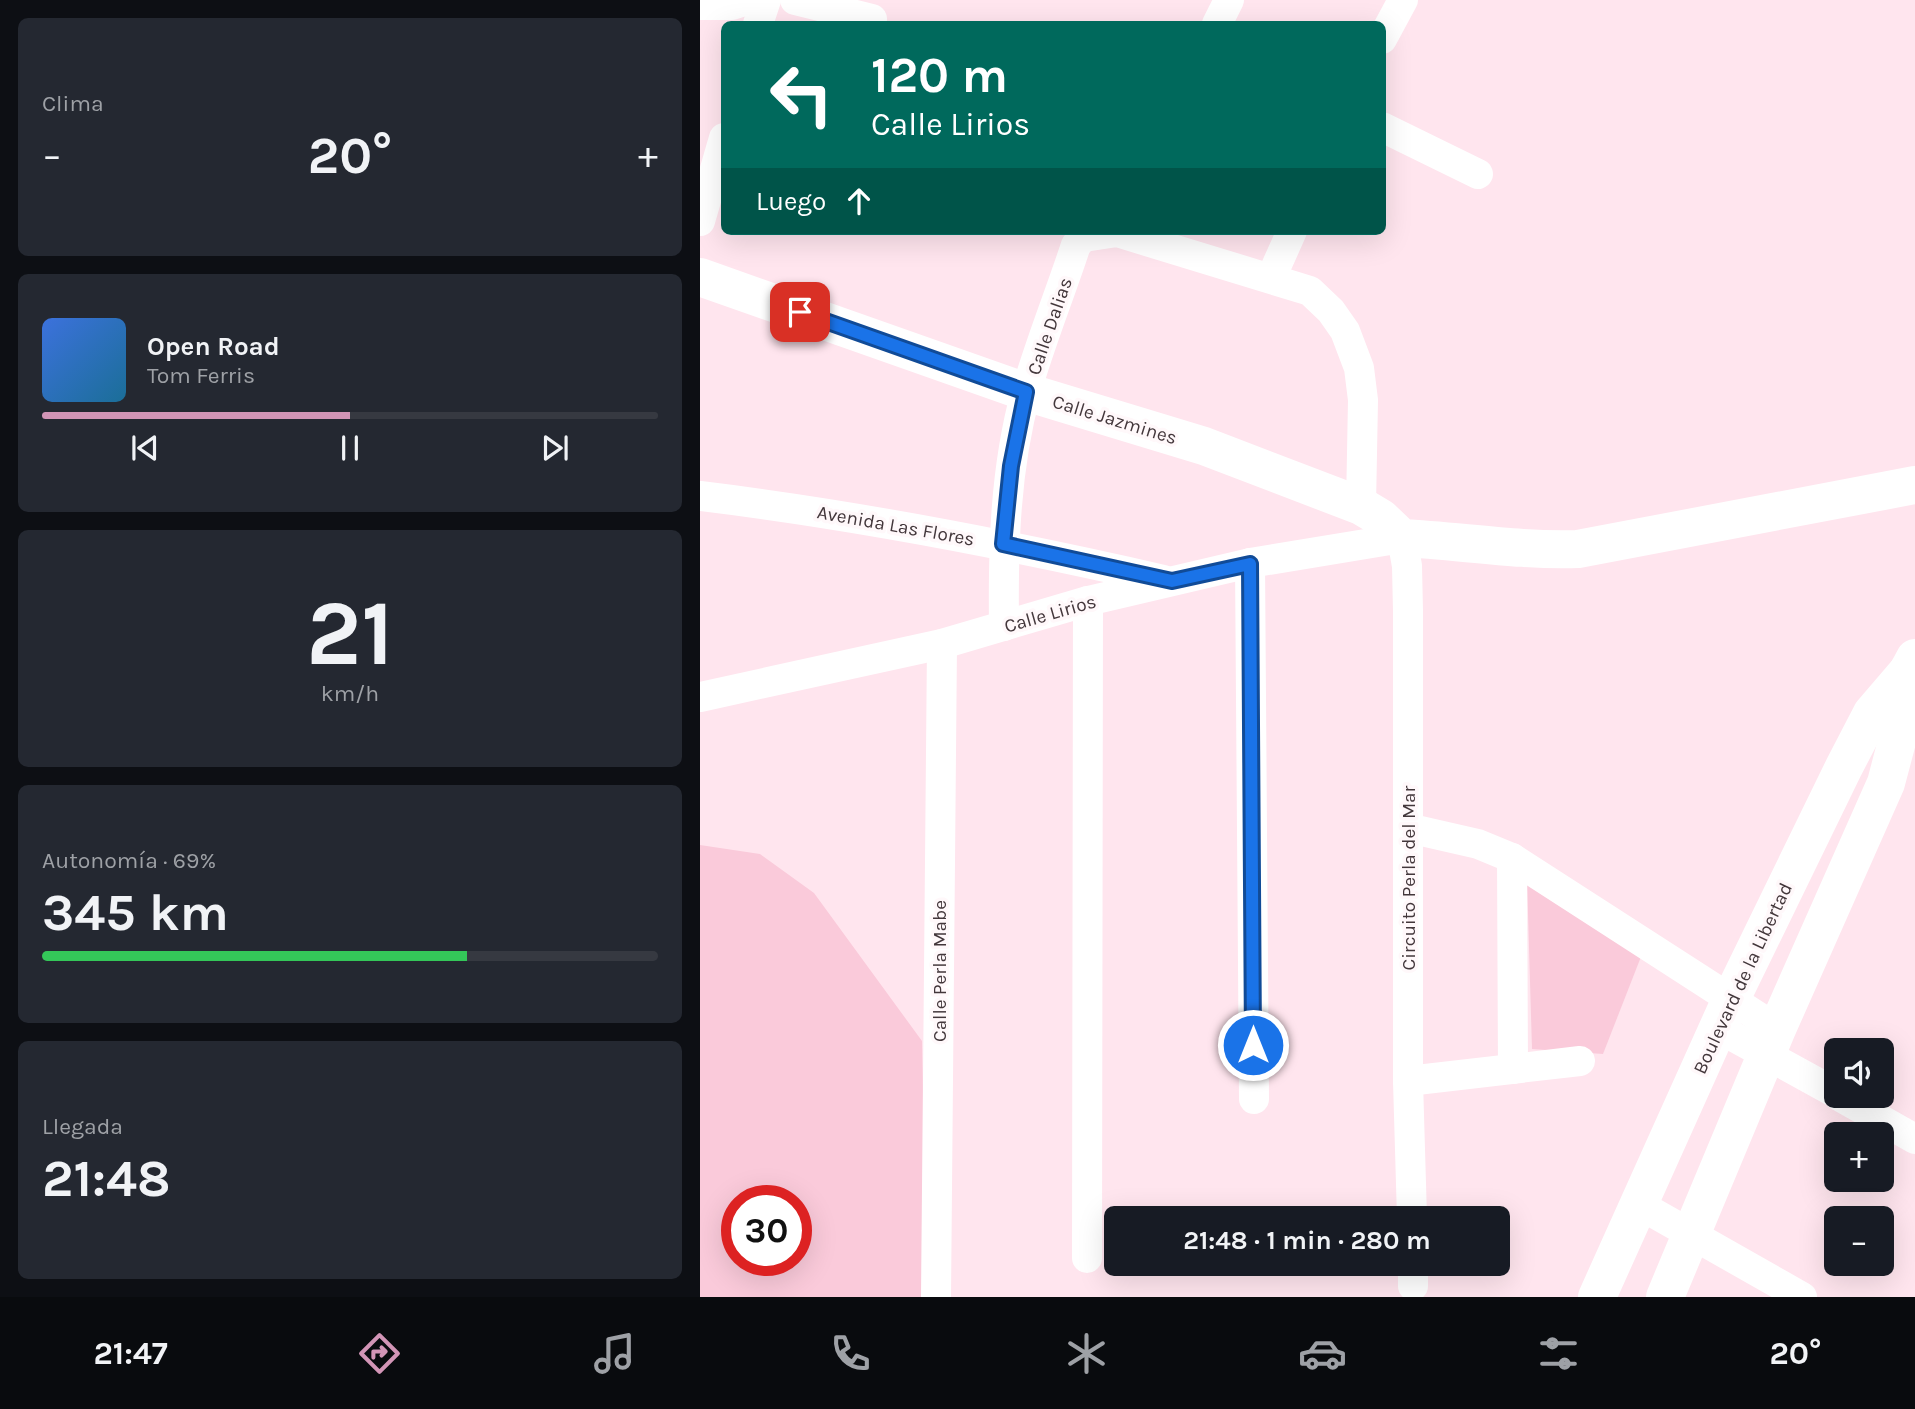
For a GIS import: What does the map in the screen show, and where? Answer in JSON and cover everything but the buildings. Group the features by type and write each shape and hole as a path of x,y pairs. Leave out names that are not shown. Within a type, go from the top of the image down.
{"street":[{"path":"700,5 732,5 748,0"},
{"path":"759,21 766,0"},
{"path":"795,0 875,15"},
{"path":"1218,21 1228,0"},
{"path":"1386,32 1403,0"},
{"path":"1386,129 1478,174"},
{"path":"700,221 721,148"},
{"name":"Calle Dalias","path":"1004,626 1003,544 1011,466 1026,392 1076,245 1084,237 1097,235"},
{"path":"1127,235 1310,291 1331,311 1345,331 1359,368 1363,400 1362,506"},
{"path":"1271,278 1290,235"},
{"name":"Calle Jazmines","path":"700,277 1026,392 1204,446 1362,506 1381,518 1402,538"},
{"path":"1402,538 1473,542 1534,551 1578,549 1915,485"},
{"name":"Avenida Las Flores","path":"700,496 774,505 1003,544 1172,581"},
{"name":"Calle Lirios","path":"700,697 942,644 1088,601 1172,581 1250,564 1402,538"},
{"name":"Circuito Perla del Mar","path":"1402,538 1407,566 1408,1081 1412,1206"},
{"path":"1250,564 1254,1099"},
{"path":"1087,1258 1088,601"},
{"name":"Calle Perla Mabe","path":"936,1297 942,644"},
{"name":"Boulevard de la Libertad","path":"1665,1297 1772,1041 1886,783 1896,724 1912,664"},
{"name":"Boulevard de la Libertad","path":"1597,1297 1725,1013 1896,724"},
{"path":"1408,828 1478,844 1512,858 1725,1013 1772,1041 1824,1083"},
{"path":"1512,858 1513,1069"},
{"path":"1408,1081 1580,1061"},
{"path":"1862,1108 1915,1139"},
{"path":"1638,1204 1802,1297"}],"shaded area":[{"path":"700,845 760,854 814,893 922,1041 927,1297 700,1297"},
{"path":"1527,879 1644,949 1603,1054 1532,1049"}],"route":[{"path":"800,312 1026,392 1011,466 1003,544 1172,581 1250,564 1253,1045"}]}
